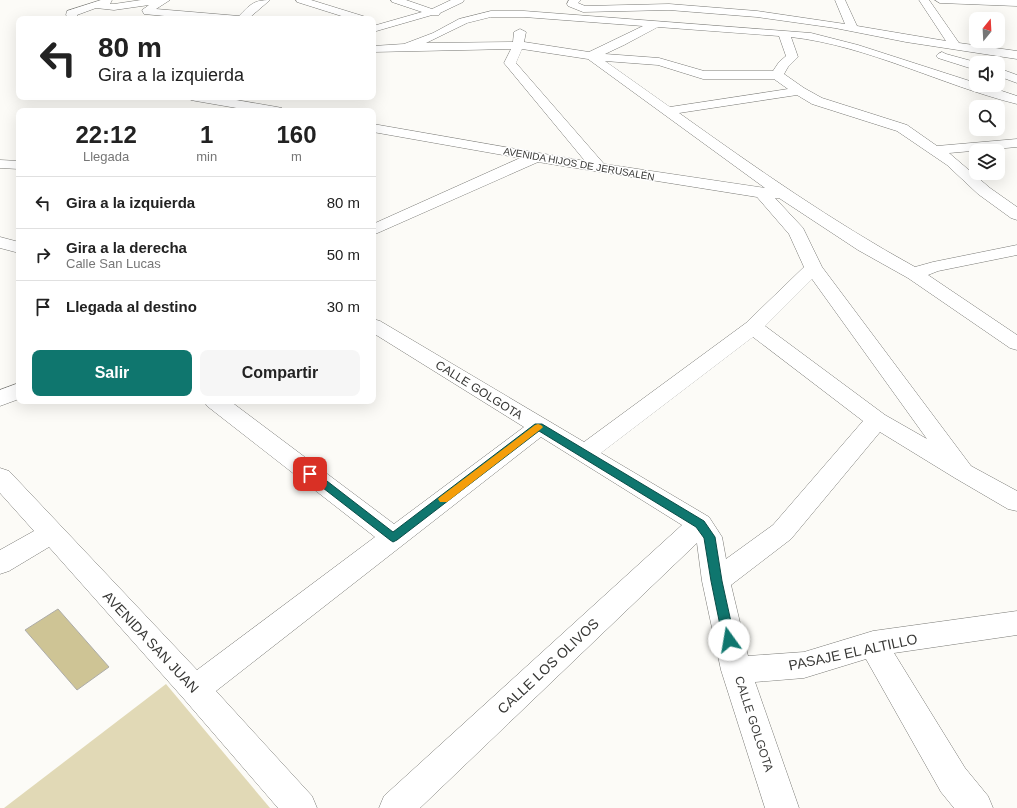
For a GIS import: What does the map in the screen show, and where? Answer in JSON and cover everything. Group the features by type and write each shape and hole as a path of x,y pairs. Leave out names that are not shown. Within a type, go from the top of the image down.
{"street":[{"path":"72,16 71,12 113,0"},
{"path":"95,5 114,7 164,0"},
{"path":"164,0 147,10 148,12 179,16"},
{"path":"245,16 254,7 265,0"},
{"path":"301,0 352,16"},
{"path":"396,0 463,21"},
{"path":"376,26 433,12 459,0"},
{"path":"559,11 566,0"},
{"path":"576,0 573,1 572,4 583,9 659,4 752,13 1017,55"},
{"path":"749,0 752,13"},
{"path":"840,0 852,28"},
{"path":"924,0 955,46"},
{"path":"940,0 1017,3"},
{"path":"522,10 518,45 510,63 599,168"},
{"path":"405,48 437,35 463,21 491,14 522,10 630,22 811,36 854,47 1017,100"},
{"path":"630,22 657,14 717,16 800,24 872,36 969,64"},
{"path":"591,56 620,43 655,24"},
{"path":"778,75 783,65 792,57 784,33"},
{"path":"376,49 518,45 591,56 659,62 704,75 778,75 799,91 817,100 902,128 952,162 984,191 1017,215"},
{"path":"591,56 725,153 864,246 914,274 1017,344"},
{"path":"1005,75 1017,79"},
{"path":"668,111 799,91"},
{"path":"213,100 260,108"},
{"name":"AVENIDA HIJOS DE JERUSALÉN","path":"376,129 599,168 762,193 785,193"},
{"path":"936,150 1017,143"},
{"path":"376,229 536,157"},
{"path":"0,164 16,165"},
{"path":"762,193 798,232 813,268 963,472"},
{"path":"0,242 16,247"},
{"path":"914,274 933,267 1017,250"},
{"path":"584,454 753,327 813,268"},
{"name":"CALLE GOLGOTA","path":"376,327 538,427 700,524 709,537 716,581 736,670 782,808"},
{"path":"753,327 877,420 963,472 1017,502"},
{"path":"0,399 16,391"},
{"path":"219,404 393,537"},
{"path":"716,581 782,532 877,420"},
{"path":"195,689 538,427"},
{"name":"AVENIDA SAN JUAN","path":"0,477 195,689 300,808"},
{"name":"CALLE LOS OLIVOS","path":"396,808 700,524"},
{"path":"0,563 51,533"},
{"name":"PASAJE EL ALTILLO","path":"736,670 804,665 873,644 1017,623"},
{"path":"873,644 953,780 976,808"}],"shaded area":[{"path":"166,684 270,808 4,808"}],"building":[{"path":"58,609 109,667 77,690 25,630"}],"slow traffic":[{"path":"443,499 538,427"}],"route":[{"path":"310,474 393,537 538,427 700,524 709,537 716,581 729,640"}]}
